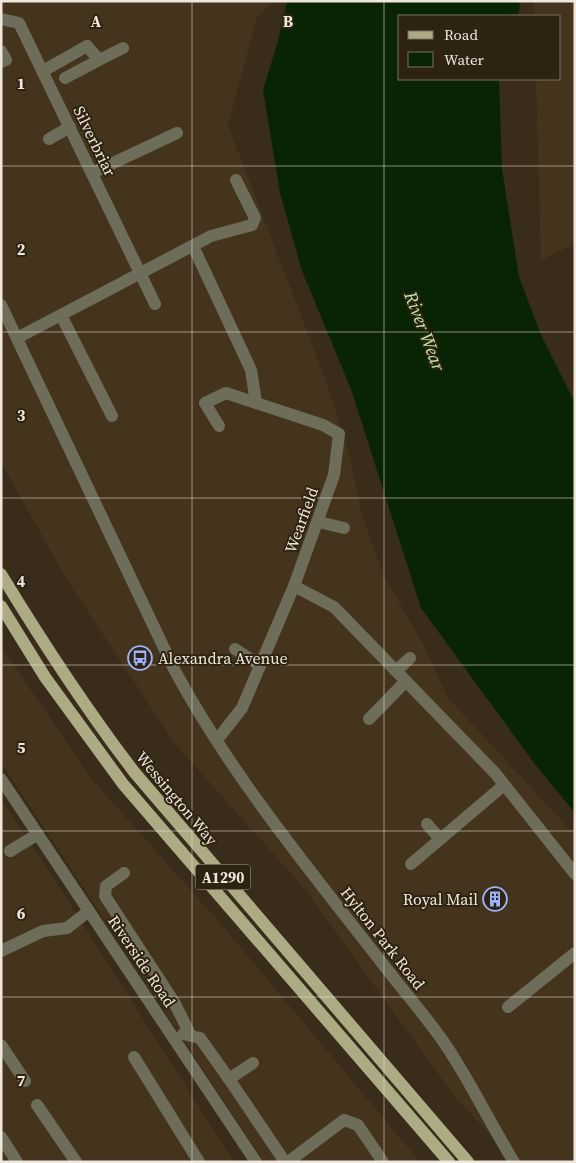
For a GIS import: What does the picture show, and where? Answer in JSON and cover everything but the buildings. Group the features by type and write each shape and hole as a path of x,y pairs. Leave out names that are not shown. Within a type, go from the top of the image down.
{"main road":[{"name":"Wessington Way","path":"1,574 68,682 135,773 468,1162"},
{"name":"Wessington Way","path":"1,606 45,677 123,784 449,1162"}],"street":[{"name":"Silverbriar","path":"1,19 19,23 155,304"},
{"path":"42,71 87,46 98,60"},
{"path":"65,78 123,48"},
{"path":"1,51 6,60 1,62"},
{"path":"49,139 70,127"},
{"path":"92,173 176,133"},
{"path":"17,338 211,236 252,225 256,218 236,180"},
{"path":"193,246 251,370 256,403"},
{"path":"1,305 174,669 194,705 217,740"},
{"path":"61,315 112,416"},
{"name":"Wearfield","path":"217,740 242,708 294,586 319,522 334,475 339,434 323,425 226,393 205,403 219,426"},
{"path":"319,522 344,528"},
{"path":"294,586 334,607 396,670 504,786 575,874"},
{"path":"235,649 259,665"},
{"path":"396,670 410,658"},
{"path":"369,719 406,681"},
{"name":"Hylton Park Road","path":"217,740 308,869 442,1040 473,1087 514,1162"},
{"name":"Riverside Road","path":"1,780 256,1162"},
{"path":"411,864 504,786"},
{"path":"427,824 440,839"},
{"path":"10,852 38,834"},
{"path":"124,873 106,886 106,896 174,1002 190,1034"},
{"path":"1,951 43,931 67,928 89,911"},
{"path":"508,1007 575,953"},
{"path":"171,1034 190,1034 200,1038 286,1162 344,1120 358,1125 383,1162"},
{"path":"1,1045 25,1081"},
{"path":"134,1057 199,1162"},
{"path":"229,1079 254,1063"},
{"path":"37,1104 76,1162"},
{"path":"1,1137 17,1162"}],"shaded area":[{"path":"1,1 274,1 257,17 228,125 326,381 349,453 362,515 383,574 423,644 448,698 575,835 575,1162 515,1162 452,1093 304,888 176,745 67,580 1,462"},
{"path":"534,1 575,1 575,243 541,260 536,80 561,80 561,15 534,15"},
{"path":"1,646 90,777 227,931 420,1162 264,1162 1,762"},
{"path":"1,799 52,876 234,1162 1,1162"}],"water":[{"name":"River Wear","path":"287,1 520,1 519,13 510,15 398,15 398,80 499,80 502,169 519,277 541,335 575,403 575,813 534,763 421,608 351,389 302,271 280,193 263,90 278,41"}],"place":[{"name":"Alexandra Avenue","path":"140,658"},
{"name":"Royal Mail","path":"495,899"}]}
